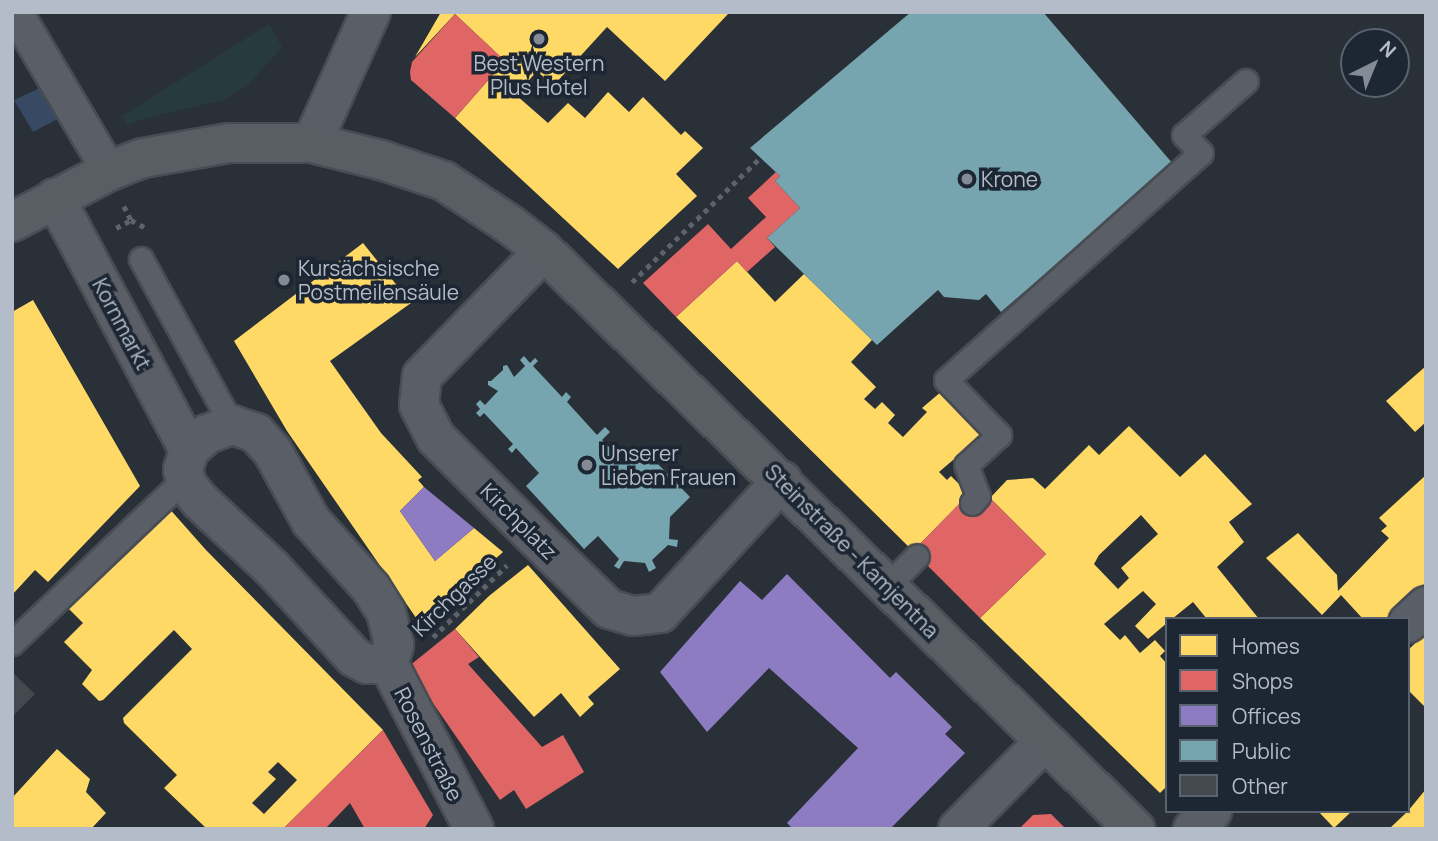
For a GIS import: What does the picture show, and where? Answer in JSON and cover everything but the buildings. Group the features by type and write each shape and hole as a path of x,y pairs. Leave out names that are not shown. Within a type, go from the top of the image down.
{"main road":[{"name":"Steinstraße - Kamjentna","path":"12,222 109,171 143,158 229,144 312,143 382,160 444,181 509,223 544,251 1135,829"}],"street":[{"path":"15,12 109,171"},
{"path":"312,143 371,12"},
{"name":"Kornmarkt","path":"55,198 187,464 200,501 272,568 354,657 368,664 390,667"},
{"name":"Kirchplatz","path":"544,251 422,376 419,405 436,438 609,609 633,616 660,613 782,481"},
{"path":"187,464 207,434 232,425 256,433 273,452 310,521 371,588 386,612 393,634 390,667"},
{"path":"1410,621 1426,606"},
{"name":"Rosenstraße","path":"390,667 461,823"},
{"path":"958,829 1045,741"},
{"path":"1193,829 1210,813"}],"lane":[{"path":"972,503 978,496 966,465 999,435 946,380 1201,153 1184,135 1246,81"},
{"path":"141,259 232,425"},
{"path":"12,643 187,464"},
{"path":"887,586 917,556"}],"path":[{"path":"603,308 760,158"},
{"name":"Kirchgasse","path":"390,667 537,539"}],"green space":[{"path":"269,24 282,47 247,86 224,100 127,125 122,116"}],"water":[{"path":"49,84 67,114 33,132 14,100"}],"place":[{"name":"Best Western Plus Hotel","path":"539,39"},
{"name":"Krone","path":"967,179"},
{"name":"Kursächsische Postmeilensäule","path":"284,280"},
{"name":"Unserer Lieben Frauen","path":"587,465"}]}
